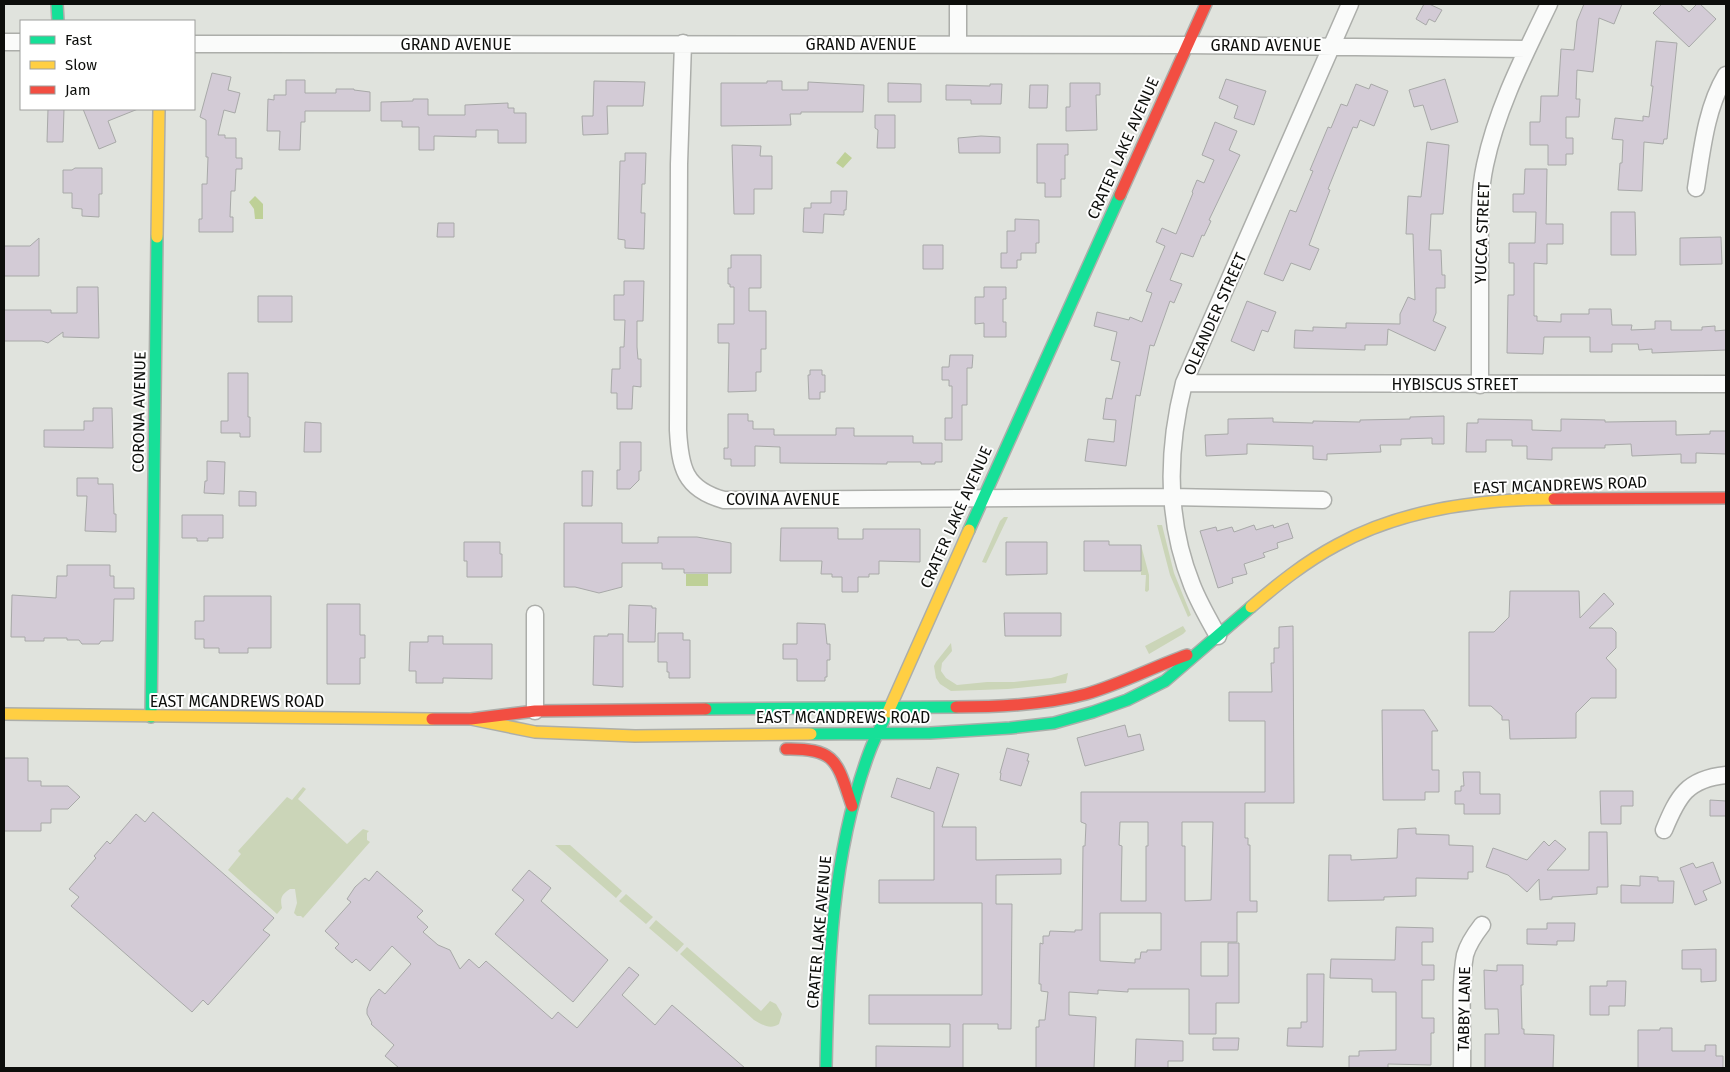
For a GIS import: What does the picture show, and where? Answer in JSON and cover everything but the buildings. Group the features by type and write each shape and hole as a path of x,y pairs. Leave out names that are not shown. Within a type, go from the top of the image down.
{"main road":[{"path":"58,4 58,20"},
{"name":"CRATER LAKE AVENUE","path":"826,1068 827,992 836,895 852,806 862,774 888,708 1206,4"},
{"name":"CORONA AVENUE","path":"151,716 159,110"},
{"name":"EAST MCANDREWS ROAD","path":"471,719 535,732 635,736 930,733 974,731 1054,723 1126,700 1165,681 1285,578 1311,560 1338,544 1408,516 1481,503 1534,499 1726,498"},
{"name":"EAST MCANDREWS ROAD","path":"4,714 471,719 535,711 981,707 1031,704 1085,694 1122,682 1157,666 1198,652"},
{"path":"694,734 751,747"},
{"path":"778,749 812,748 824,752 831,757 838,768 852,806"}],"street":[{"path":"958,4 958,44"},
{"name":"OLEANDER STREET","path":"1218,636 1192,585 1177,533 1171,497 1171,468 1177,411 1184,383 1350,4"},
{"name":"YUCCA STREET","path":"1480,384 1481,192 1485,166 1504,101 1549,4"},
{"path":"4,42 20,42"},
{"name":"COVINA AVENUE","path":"683,43 679,164 678,430 685,472 700,491 724,500 1171,497 1323,500"},
{"name":"GRAND AVENUE","path":"195,44 1187,44 1527,49"},
{"path":"1696,188 1711,107 1726,75"},
{"name":"HYBISCUS STREET","path":"1184,383 1726,384"},
{"path":"535,614 535,711"},
{"path":"1664,830 1673,807 1684,793 1698,782 1710,777 1726,776"},
{"name":"TABBY LANE","path":"1462,1068 1463,979 1466,954 1473,937 1482,925"}],"shaded area":[{"path":"845,152 852,158 843,168 836,163"},
{"path":"255,196 263,204 263,219 255,219 254,209 249,202"},
{"path":"1004,517 1008,517 986,563 982,562 1000,521"},
{"path":"1157,525 1162,525 1174,573 1191,615 1188,617 1170,575"},
{"path":"1141,545 1149,575 1149,590 1147,592 1145,591 1146,575 1141,575"},
{"path":"686,574 708,574 708,586 686,586"},
{"path":"1183,626 1186,631 1183,634 1149,654 1145,646"},
{"path":"951,643 952,651 942,663 941,671 946,678 957,685 1051,678 1068,673 1066,683 1008,689 951,691 940,684 936,678 934,666"},
{"path":"303,787 306,789 298,799 347,844 363,829 369,831 367,833 367,840 370,842 303,918 294,913 297,903 295,889 290,889 283,895 281,899 282,908 277,914 228,870 241,854 238,851 287,797 292,800"},
{"path":"555,845 570,845 622,891 616,898"},
{"path":"626,894 653,917 646,924 619,901"},
{"path":"656,920 684,944 677,952 649,928"},
{"path":"687,947 761,1011 770,1001 776,1004 782,1014 779,1024 770,1027 754,1020 680,954"}],"traffic: fast":[{"path":"57,4 58,20"},
{"path":"969,530 1120,195"},
{"path":"151,717 157,237"},
{"path":"811,734 930,733 1010,728 1054,723 1093,712 1127,700 1165,681 1251,607"},
{"path":"706,709 956,707"},
{"path":"826,1068 828,989 834,909 840,869 857,791 871,748 888,712"}],"traffic: slow":[{"path":"157,237 159,110"},
{"path":"1251,607 1292,574 1325,552 1362,533 1388,523 1442,508 1498,501 1554,499"},
{"path":"888,712 969,530"},
{"path":"4,714 432,719"},
{"path":"471,719 535,732 635,736 811,734"}],"traffic: jam":[{"path":"1120,195 1206,4"},
{"path":"1554,499 1726,498"},
{"path":"956,707 1022,705 1070,698 1112,685 1187,655"},
{"path":"432,719 471,719 535,711 706,709"},
{"path":"786,749 816,751 833,761 843,778 852,806"}]}
